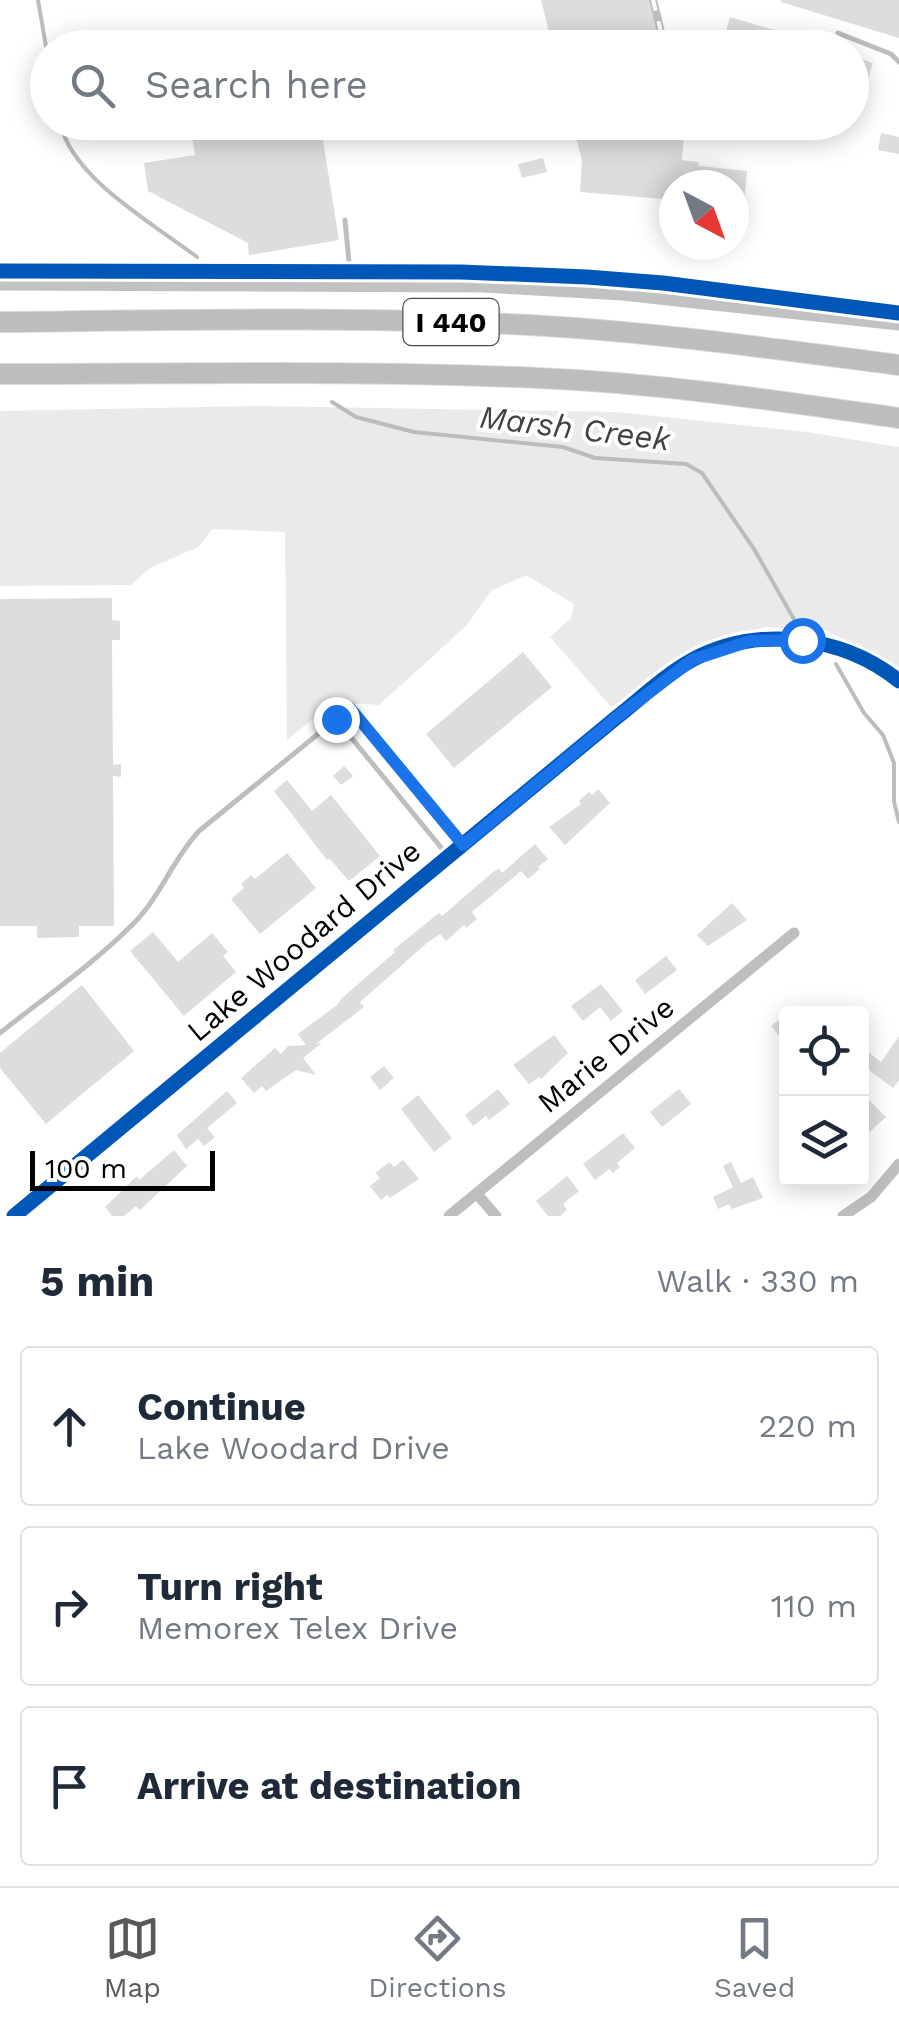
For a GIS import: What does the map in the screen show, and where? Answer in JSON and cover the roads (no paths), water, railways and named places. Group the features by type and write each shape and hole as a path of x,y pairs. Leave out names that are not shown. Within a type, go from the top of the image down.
{"highway":[{"name":"I 440","path":"0,322 346,319 538,326 694,338 899,366"},
{"name":"I 440","path":"0,374 338,372 540,378 695,390 899,418"}],"street":[{"path":"0,283 484,285 585,290 899,323"},
{"name":"Lake Woodard Drive","path":"14,1216 692,660 750,641 802,640 858,654 899,680"},
{"name":"Marie Drive","path":"449,1216 794,933"},
{"path":"843,1216 871,1196 899,1164"},
{"path":"476,1194 496,1216"}],"lane":[{"path":"869,45 891,54 899,62"},
{"path":"344,220 351,286"},
{"path":"0,1033 133,925 198,831 350,708 463,845"},
{"path":"336,719 449,856"}],"waterway":[{"name":"Marsh Creek","path":"38,0 43,30"},
{"name":"Marsh Creek","path":"66,140 80,162 116,198 197,257"},
{"name":"Marsh Creek","path":"332,402 356,417 414,432 563,447 595,458 686,464 702,473 754,549 795,621"},
{"name":"Marsh Creek","path":"836,664 864,713 883,735 894,763 894,802 899,822"}],"railway":[{"path":"653,0 660,30"}]}
